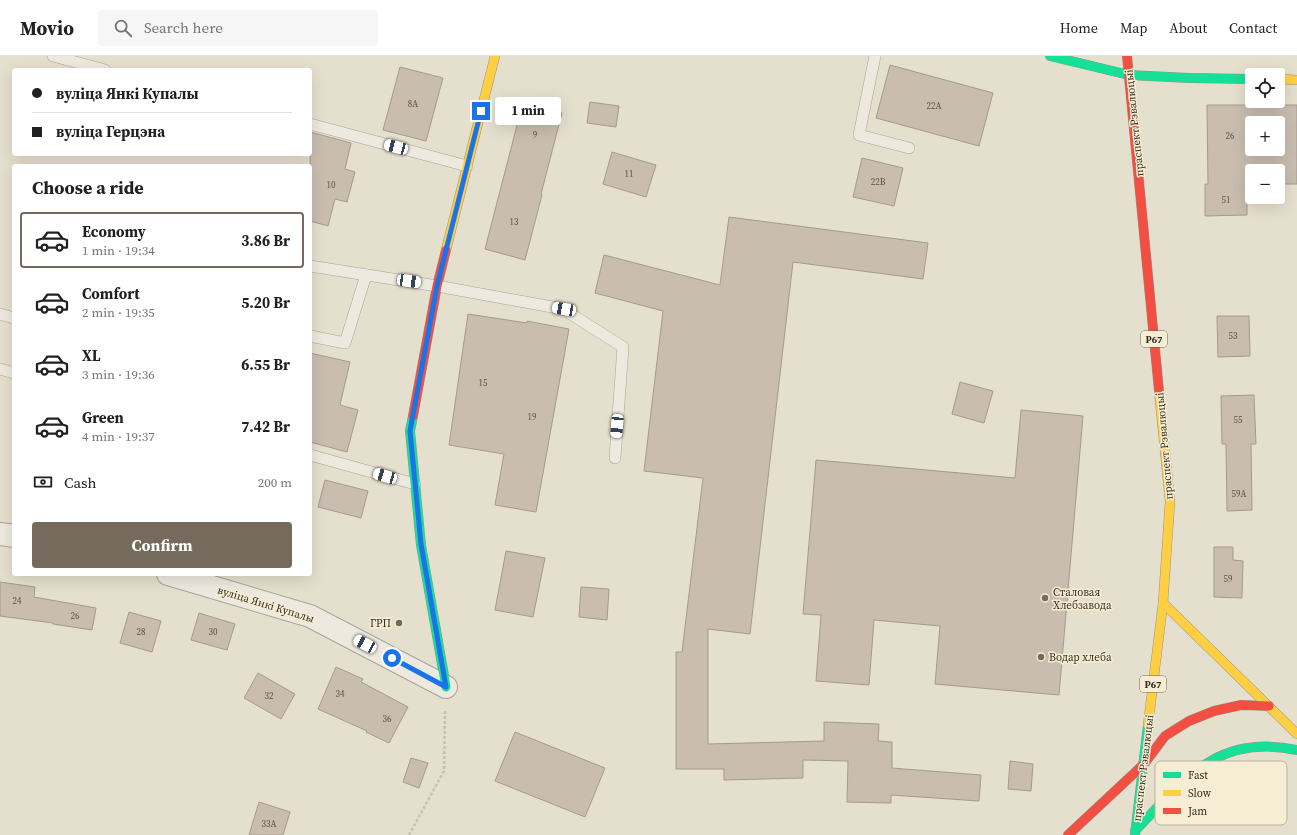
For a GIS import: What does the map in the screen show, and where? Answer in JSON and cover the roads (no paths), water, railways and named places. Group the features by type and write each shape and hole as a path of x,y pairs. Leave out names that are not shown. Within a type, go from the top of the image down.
{"main road":[{"path":"446,687 421,544 410,431 437,286 495,56"},
{"path":"1050,56 1129,75 1245,79"},
{"name":"праспект Рэвалюцыі","path":"1127,56 1170,502 1163,603 1135,833"},
{"path":"1285,79 1297,80"},
{"path":"1163,603 1297,734"},
{"name":"Р67","path":"1068,835 1144,764 1165,736 1189,721 1214,711 1241,705 1269,706"},
{"name":"Р67","path":"1211,761 1224,754 1242,748 1263,746 1287,747 1297,750"},
{"name":"Р67","path":"1135,833 1155,811"}],"street":[{"path":"0,534 12,536"},
{"name":"вуліца Янкі Купалы","path":"175,576 310,616 446,687"}],"lane":[{"path":"52,56 98,68"},
{"path":"875,56 860,135 909,148"},
{"path":"312,125 467,166"},
{"path":"312,266 437,286 564,309 623,347 615,458"},
{"path":"312,336 344,343 366,275"},
{"path":"0,314 12,317"},
{"path":"0,369 12,372"},
{"path":"312,456 415,484"}],"place":[{"name":"Сталовая Хлебзавода","path":"1045,598"},
{"name":"ГРП","path":"399,623"},
{"name":"Водар хлеба","path":"1041,657"}]}
